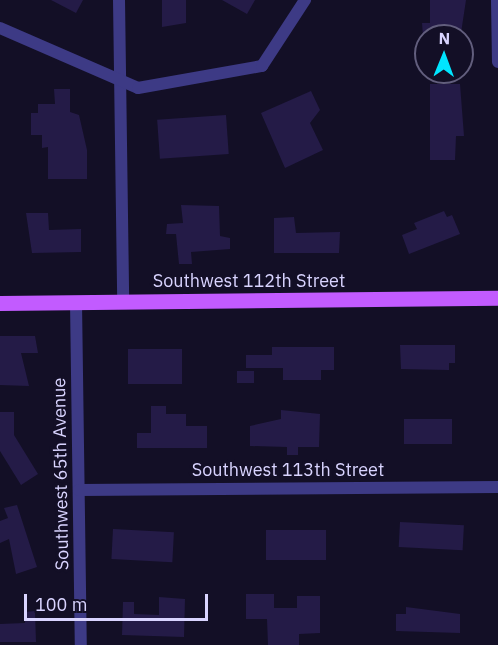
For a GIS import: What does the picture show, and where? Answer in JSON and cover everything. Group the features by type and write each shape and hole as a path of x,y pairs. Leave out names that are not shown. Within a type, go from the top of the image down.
{"main road":[{"name":"Southwest 112th Street","path":"0,303 498,298"}],"street":[{"path":"119,0 123,301"},
{"path":"0,28 34,39 120,83 138,88 262,66 305,0"},
{"path":"497,0 498,62"},
{"name":"Southwest 65th Avenue","path":"76,302 81,645"},
{"name":"Southwest 113th Street","path":"79,490 498,487"}],"building":[{"path":"51,0 83,0 76,13"},
{"path":"162,0 186,0 186,23 162,27"},
{"path":"222,0 255,0 247,14"},
{"path":"430,0 466,0 462,24 422,23 430,23"},
{"path":"430,84 460,84 464,136 456,136 455,160 430,160"},
{"path":"54,89 70,89 70,112 79,115 87,150 87,179 48,179 48,147 42,148 42,135 31,135 31,113 38,113 38,104 55,104"},
{"path":"311,91 320,110 310,123 323,150 285,168 261,113"},
{"path":"226,115 229,154 160,159 157,120"},
{"path":"181,205 219,206 220,236 230,238 230,249 191,252 192,264 179,264 176,234 166,234 167,224 183,223"},
{"path":"444,211 447,217 452,215 460,234 409,254 402,235 417,229 414,223"},
{"path":"26,213 48,213 49,230 81,229 81,252 32,253"},
{"path":"294,217 296,233 340,232 339,253 274,253 274,218"},
{"path":"0,336 35,336 38,353 21,353 29,386 0,385"},
{"path":"400,345 455,345 455,363 449,363 449,370 401,369"},
{"path":"272,347 334,347 334,370 321,370 321,380 283,380 283,368 246,368 246,355 272,355"},
{"path":"128,349 182,349 182,384 128,384"},
{"path":"237,371 254,371 254,383 237,383"},
{"path":"151,406 166,406 166,414 186,414 186,426 207,426 207,448 137,448 137,433 151,433"},
{"path":"281,410 320,414 319,447 298,447 298,455 287,455 287,447 250,446 250,426 281,419"},
{"path":"0,412 14,412 14,435 38,474 21,485 0,451"},
{"path":"404,419 452,419 452,444 404,444"},
{"path":"17,505 37,567 16,574 9,539 0,543 0,521 8,518 4,508"},
{"path":"400,522 464,525 463,550 399,547"},
{"path":"113,529 174,532 172,562 111,559"},
{"path":"266,530 326,530 326,560 266,560"},
{"path":"246,594 274,594 274,608 297,608 297,596 320,596 320,633 299,634 299,645 268,645 267,619 246,619"},
{"path":"159,597 185,599 184,637 122,635 123,602 134,602 134,614 159,615"},
{"path":"406,607 460,614 460,633 396,631 396,614 406,614"},
{"path":"35,611 36,642 0,642 0,624 25,623 25,612"}]}
